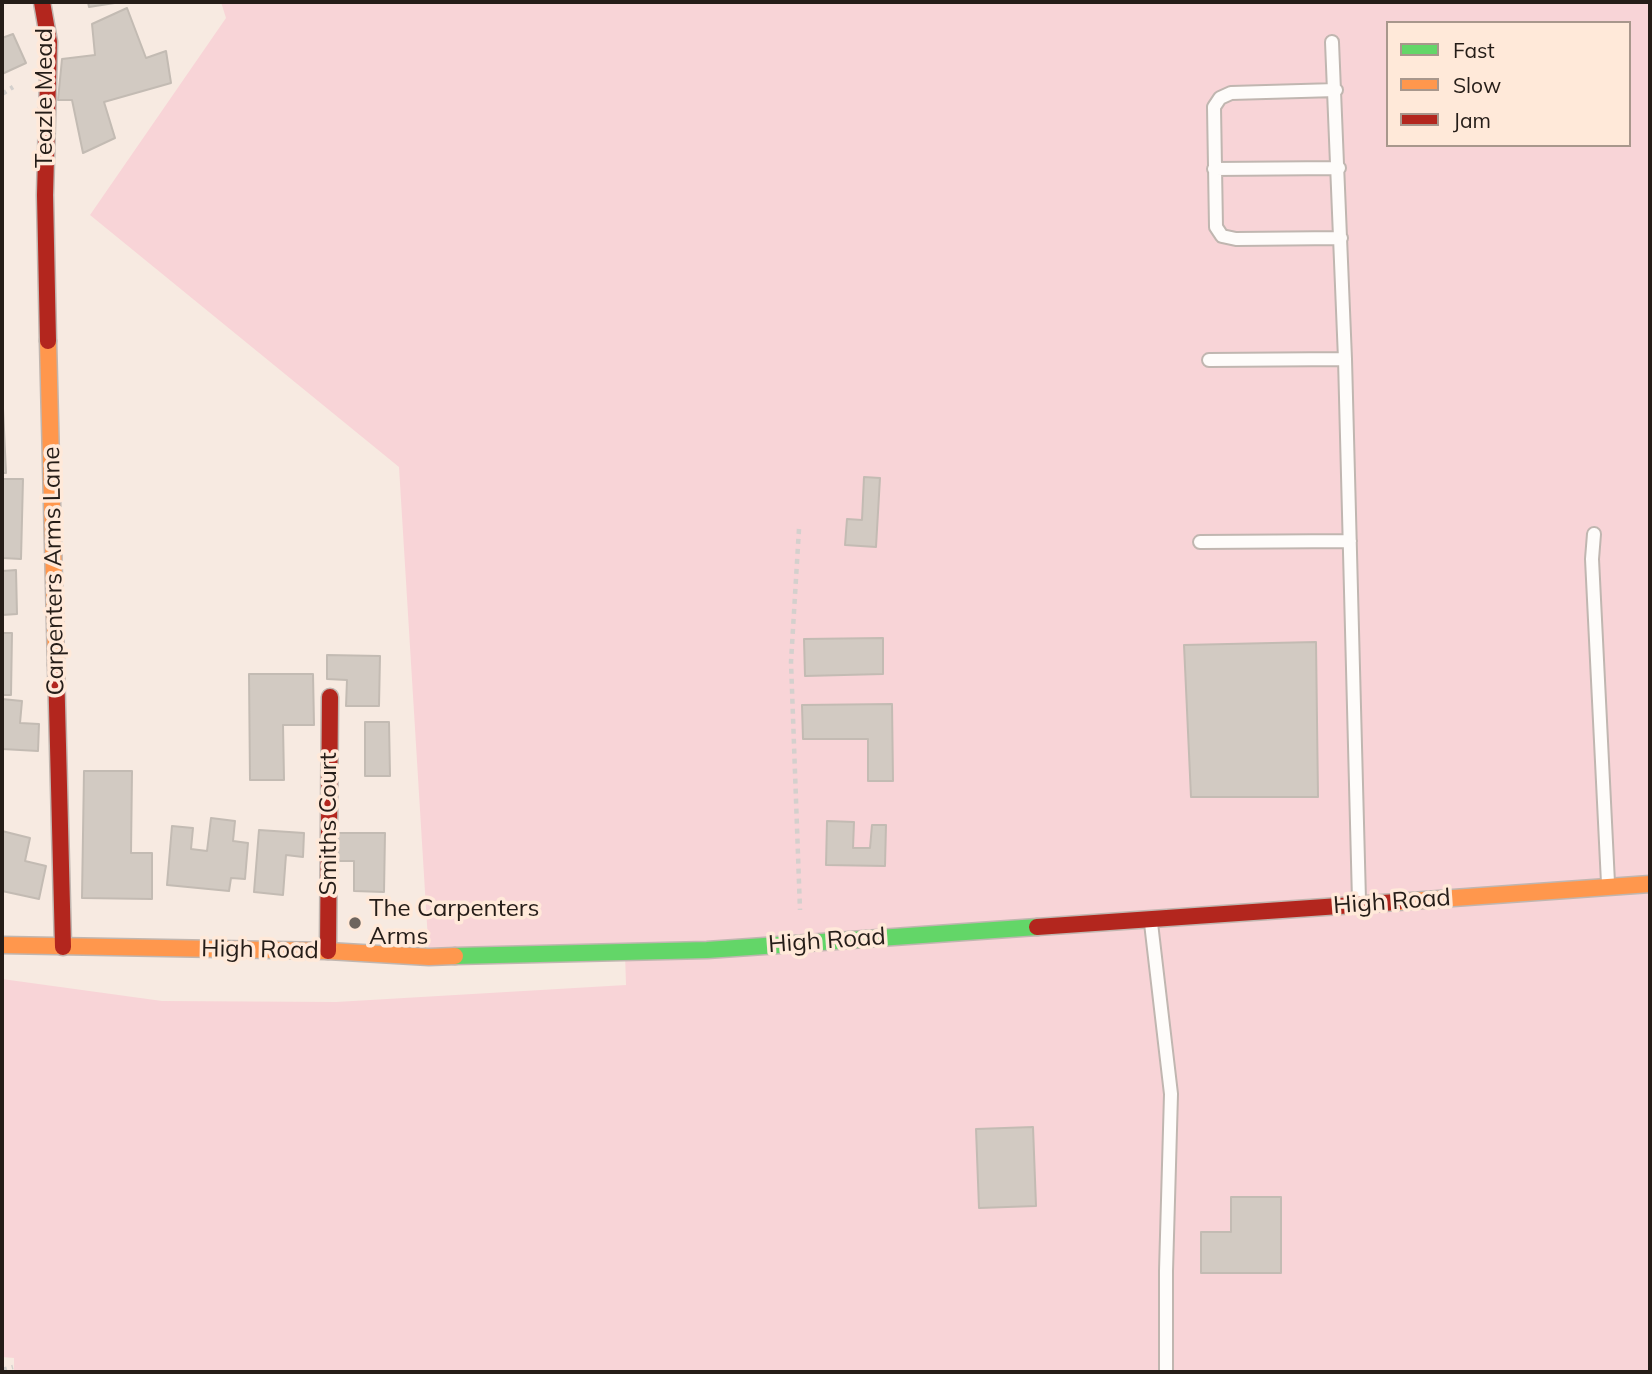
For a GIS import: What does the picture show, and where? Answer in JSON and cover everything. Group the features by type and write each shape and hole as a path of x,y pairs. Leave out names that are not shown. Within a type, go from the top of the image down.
{"main road":[{"name":"Teazle Mead","path":"41,2 49,42 45,195"},
{"name":"Carpenters Arms Lane","path":"45,195 63,947"},
{"name":"Smiths Court","path":"328,951 330,697"},
{"name":"High Road","path":"2,945 328,951 442,957 625,953 1650,884"}],"lane":[{"path":"1332,43 1345,359 1359,904"},
{"path":"1336,90 1231,93 1220,98 1214,107 1214,169 1216,227 1222,236 1236,239 1341,238"},
{"path":"1214,169 1339,168"},
{"path":"1209,360 1345,359"},
{"path":"1594,534 1592,559 1608,887"},
{"path":"1200,542 1350,541"},
{"path":"1150,919 1171,1094 1166,1372"}],"path":[{"path":"799,529 791,662 801,943"},
{"path":"2,1370 13,1367"}],"shaded area":[{"path":"221,2 1650,2 1650,1372 14,1372 14,1358 2,1357 2,979 162,1001 336,1002 626,985 625,953 429,957 399,467 90,215 226,18"}],"building":[{"path":"88,2 121,2 89,7"},
{"path":"127,8 146,58 166,51 171,83 104,102 115,138 83,153 72,100 58,100 62,59 95,55 92,24"},
{"path":"13,34 26,63 2,74 2,38"},
{"path":"2,387 6,473 2,473"},
{"path":"864,477 880,478 876,547 845,545 847,519 862,520"},
{"path":"2,479 23,479 21,559 2,558"},
{"path":"16,570 17,614 2,615 2,571"},
{"path":"2,633 12,633 11,695 2,695"},
{"path":"883,638 883,674 805,676 804,639"},
{"path":"1316,642 1318,797 1191,797 1184,645"},
{"path":"327,655 380,656 379,706 346,706 347,680 327,679"},
{"path":"249,674 313,674 314,725 283,725 284,780 250,780"},
{"path":"2,699 22,701 20,723 39,724 38,751 2,749"},
{"path":"892,704 893,781 868,781 868,739 803,739 802,705"},
{"path":"365,722 389,722 390,776 365,776"},
{"path":"84,771 132,771 131,853 152,853 152,899 82,898"},
{"path":"211,818 235,821 233,841 248,843 245,879 231,878 229,891 167,885 172,826 193,828 191,849 207,851"},
{"path":"827,821 854,822 853,848 870,848 872,825 886,825 885,866 826,865"},
{"path":"259,830 304,833 303,857 286,855 283,895 254,892"},
{"path":"2,831 30,838 25,861 46,866 39,899 2,891"},
{"path":"336,833 385,833 384,892 354,891 354,861 336,861"},
{"path":"1033,1127 1036,1206 979,1208 976,1129"},
{"path":"1231,1197 1281,1197 1281,1273 1201,1273 1201,1232 1231,1232"}],"traffic: fast":[{"path":"455,956 707,950 1037,927"}],"traffic: slow":[{"path":"48,341 56,665"},
{"path":"1397,902 1650,884"},
{"path":"2,945 455,956"}],"traffic: jam":[{"path":"42,2 49,42 45,195 48,341"},
{"path":"56,665 63,947"},
{"path":"328,951 330,697"},
{"path":"1037,927 1397,902"}],"place":[{"name":"The Carpenters Arms","path":"355,923"}]}
